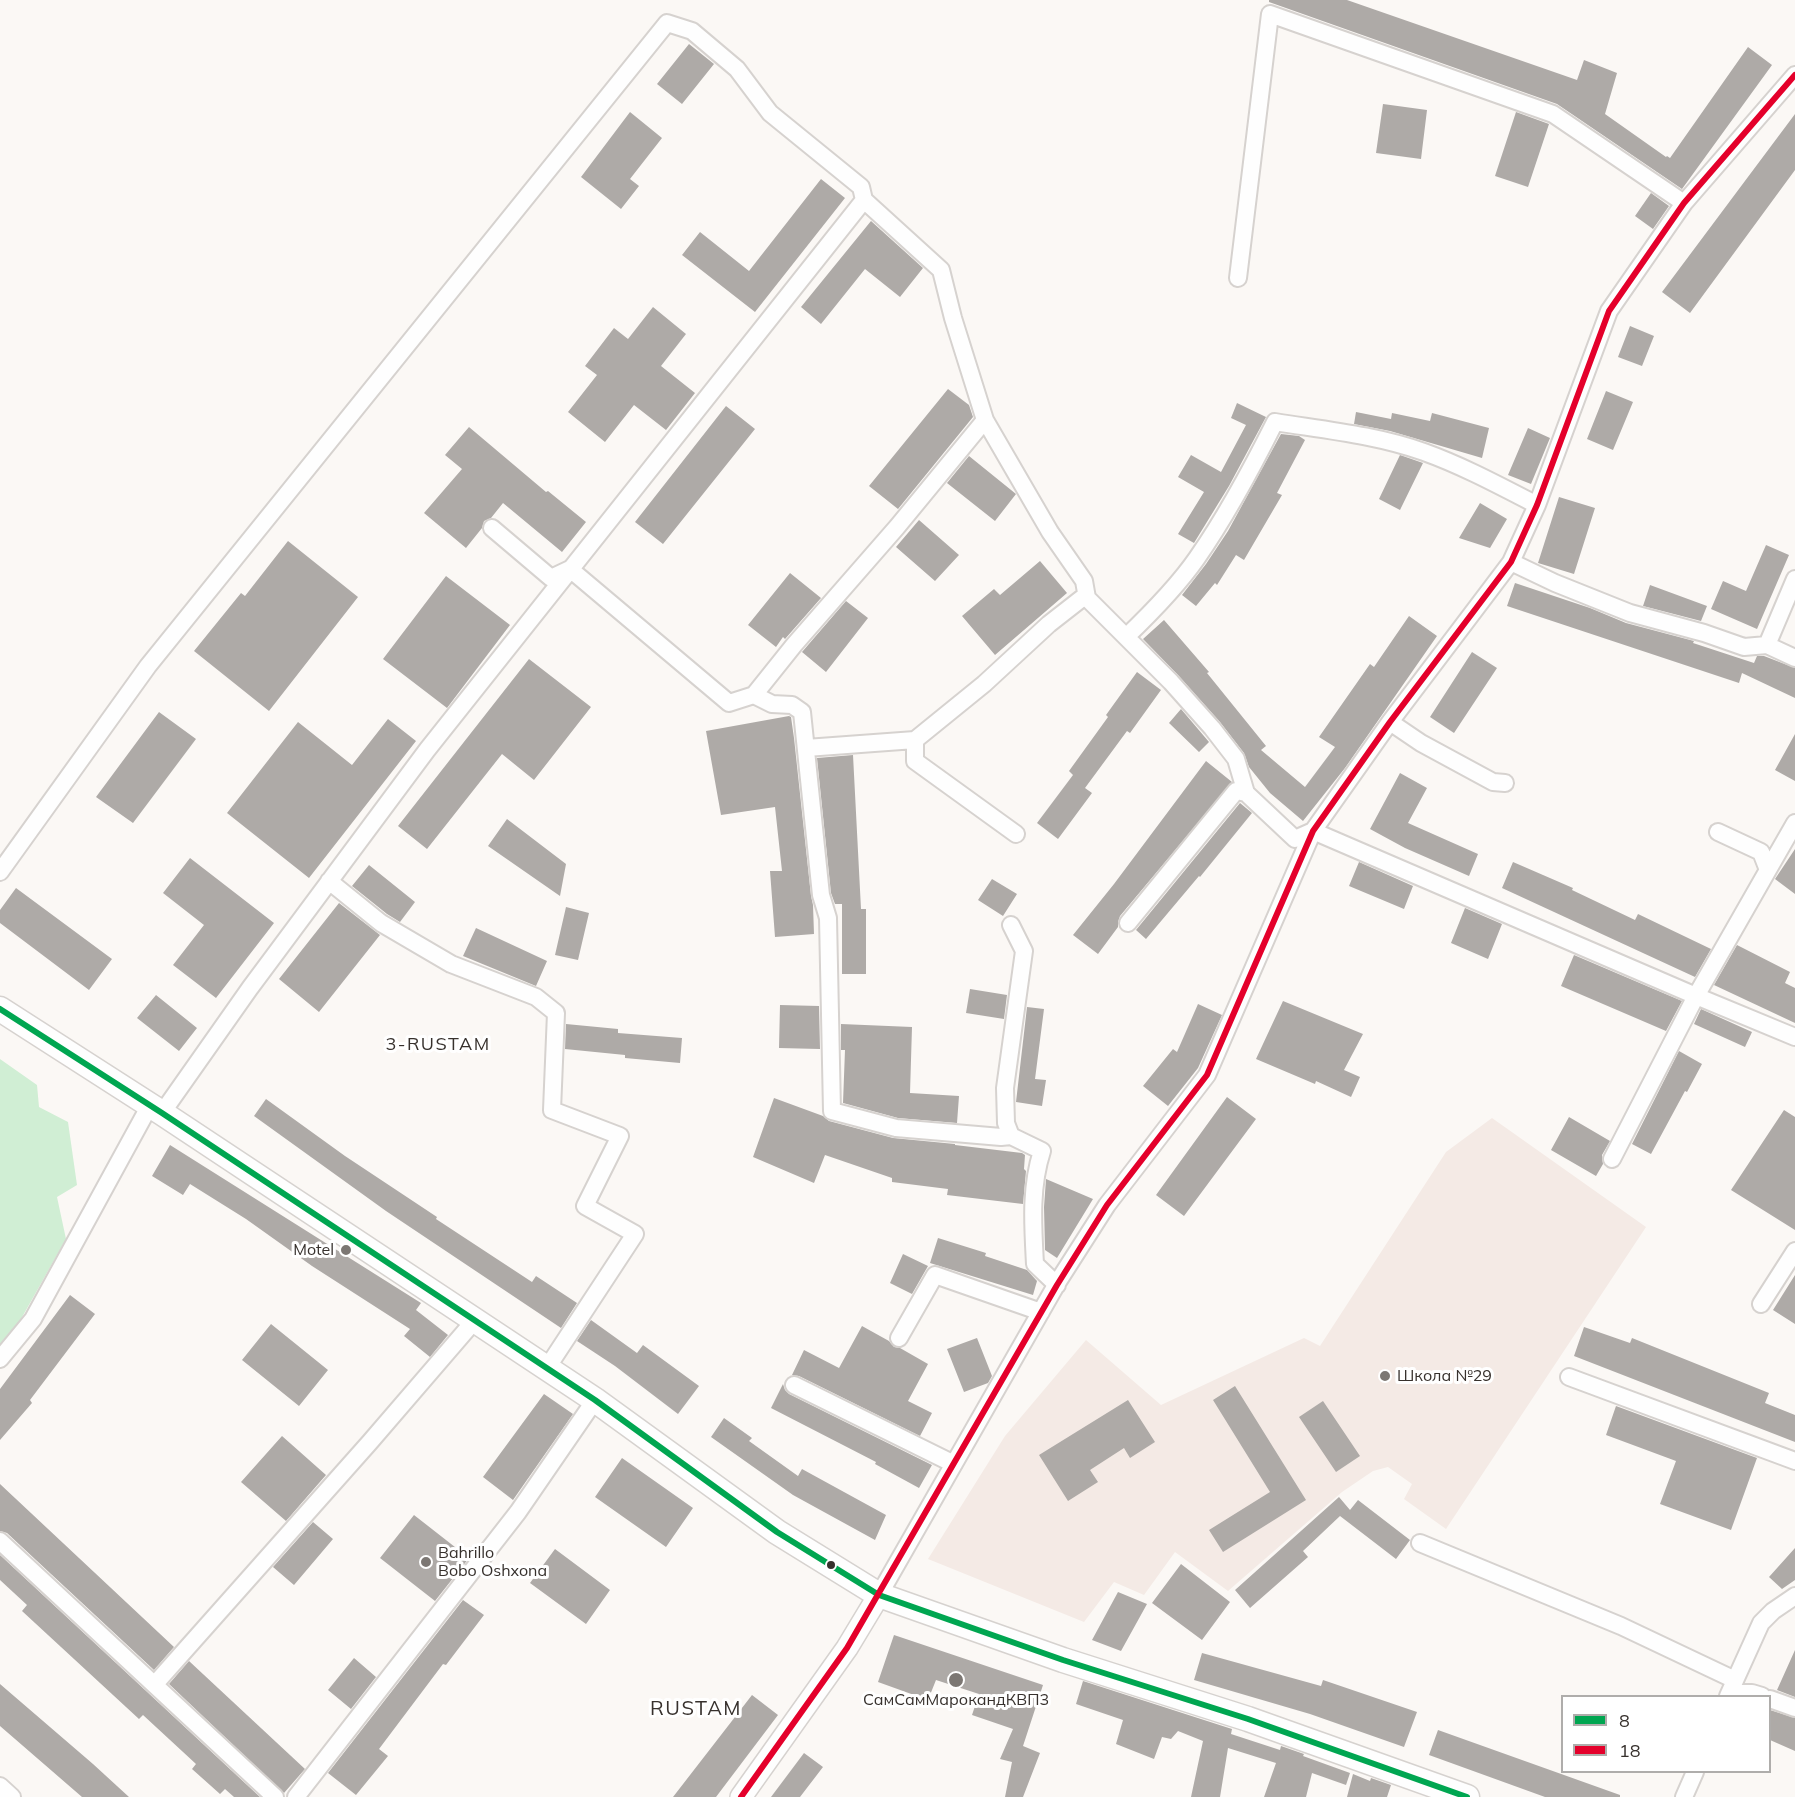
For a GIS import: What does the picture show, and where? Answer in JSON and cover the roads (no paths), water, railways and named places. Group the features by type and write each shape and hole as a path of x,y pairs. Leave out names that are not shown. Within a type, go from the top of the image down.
{"main road":[{"path":"0,1009 156,1109 596,1400 777,1532 879,1594 1063,1660 1248,1719 1467,1797"}],"street":[{"path":"1238,278 1270,14 1553,114 1684,203"},
{"path":"0,872 148,666 667,23 692,31 737,69 770,113 861,186 864,200 941,270 953,318 985,420 1050,532 1084,581 1087,598 1178,690 1212,728 1236,759 1246,794"},
{"path":"741,1797 847,1648 1041,1312 1107,1204 1207,1075 1313,831 1390,722 1511,562 1537,505 1609,311 1684,203 1795,75"},
{"path":"0,1359 33,1318 156,1109 250,988 427,750 864,200"},
{"path":"570,569 729,703 754,695 985,420"},
{"path":"1126,637 1151,614 1197,559 1243,482 1275,422 1364,436 1424,452 1477,474 1537,505"},
{"path":"492,528 551,578 570,569"},
{"path":"1511,562 1555,583 1630,613 1704,633 1744,647 1767,645 1795,658"},
{"path":"1767,645 1795,579"},
{"path":"806,748 915,740 984,684 1049,624 1081,599 1087,598"},
{"path":"754,695 772,704 792,705 802,711 821,895 828,918 832,1111 896,1128 1011,1136 1042,1151 1036,1170 1032,1216 1035,1264 1057,1285"},
{"path":"1390,722 1421,743 1493,783 1505,783"},
{"path":"915,740 915,761 1016,834"},
{"path":"1128,923 1236,791 1246,794 1295,839 1313,831 1795,1037"},
{"path":"1612,1159 1696,996 1795,823"},
{"path":"1718,832 1761,852 1768,870"},
{"path":"329,881 381,923 451,964 536,997 556,1013 552,1110 620,1136 585,1206 635,1234 547,1368"},
{"path":"1011,925 1024,951 1005,1088 1006,1123 1011,1136"},
{"path":"1761,1304 1795,1251"},
{"path":"899,1338 935,1275 1041,1312"},
{"path":"154,1684 355,1460 475,1320"},
{"path":"1569,1377 1795,1461"},
{"path":"794,1385 954,1464"},
{"path":"296,1797 518,1512 596,1400"},
{"path":"0,1541 275,1797"},
{"path":"1420,1543 1622,1626 1731,1690 1759,1695"},
{"path":"1731,1690 1761,1623 1773,1611 1795,1596"},
{"path":"1771,1699 1795,1708"},
{"path":"1684,1797 1695,1773"},
{"path":"0,1786 12,1797"}],"place":[{"name":"Motel","path":"346,1250"},
{"name":"Школа №29","path":"1385,1376"},
{"name":"Bahrillo Bobo Oshxona","path":"426,1562"},
{"name":"СамСамМарокандКВП3","path":"956,1680"}],"district":[{"name":"3-RUSTAM","path":"438,1045"},
{"name":"RUSTAM","path":"696,1709"}]}
